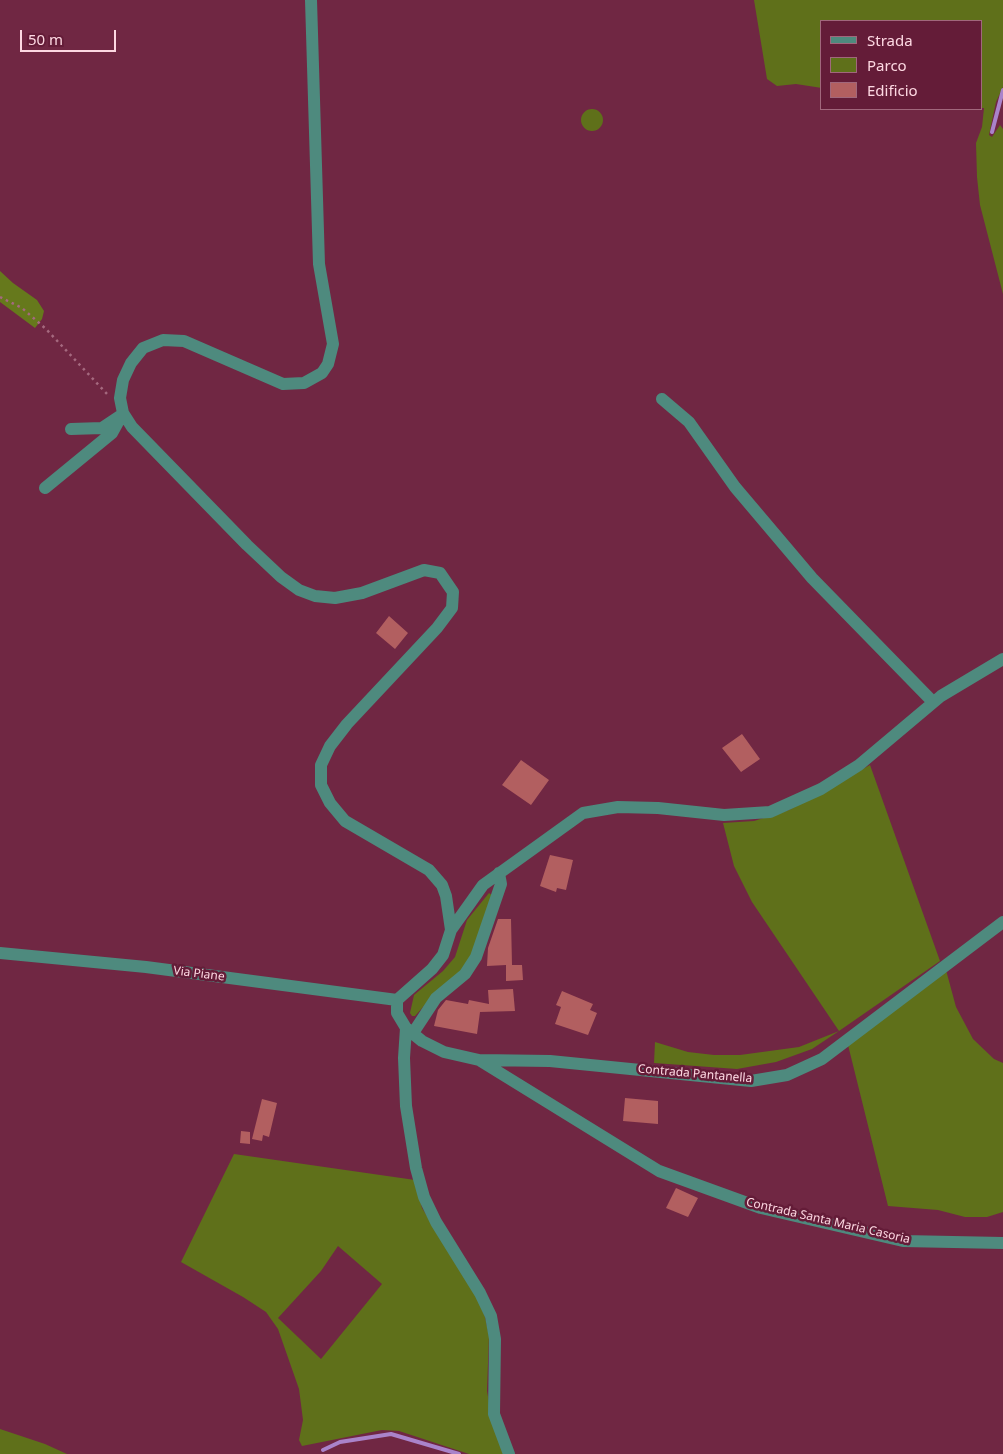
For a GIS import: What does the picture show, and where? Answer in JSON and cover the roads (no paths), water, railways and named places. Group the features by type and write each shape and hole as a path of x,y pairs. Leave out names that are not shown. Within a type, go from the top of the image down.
{"street":[{"path":"311,0 319,264 333,344 328,364 322,373 304,383 283,384 184,341 163,340 143,348 131,363 123,380 120,398 123,413 132,427 241,538 281,577 299,590 315,596 335,598 362,593 424,570 440,573 448,582 454,592 452,608 437,628 347,724 330,746 321,765 320,785 330,803 345,821 429,870 436,877 446,896 451,930"},
{"path":"662,399 690,422 735,487 812,578 933,702"},
{"path":"71,429 102,428 123,413"},
{"path":"45,488 112,433 123,413"},
{"path":"409,1031 397,1013 398,1000 432,970 443,955 451,930 483,885 583,813 618,807 658,808 724,815 770,812 821,789 859,765 933,702 1003,659"},
{"path":"499,873 501,884 476,957 465,974 436,998 409,1031 404,1058 406,1106 416,1168 424,1197 436,1222 480,1292 491,1316 495,1339 494,1414 509,1454"},
{"name":"Contrada Pantanella","path":"409,1031 422,1041 444,1052 479,1060 550,1061 751,1081 788,1075 822,1059 1003,922"},
{"name":"Via Piane","path":"0,953 146,967 398,1000"},
{"name":"Contrada Santa Maria Casoria","path":"479,1060 659,1171 761,1208 903,1241 1003,1243"}],"waterway":[{"path":"992,132 1003,90"},
{"path":"323,1450 340,1442 391,1434 459,1454"}]}
